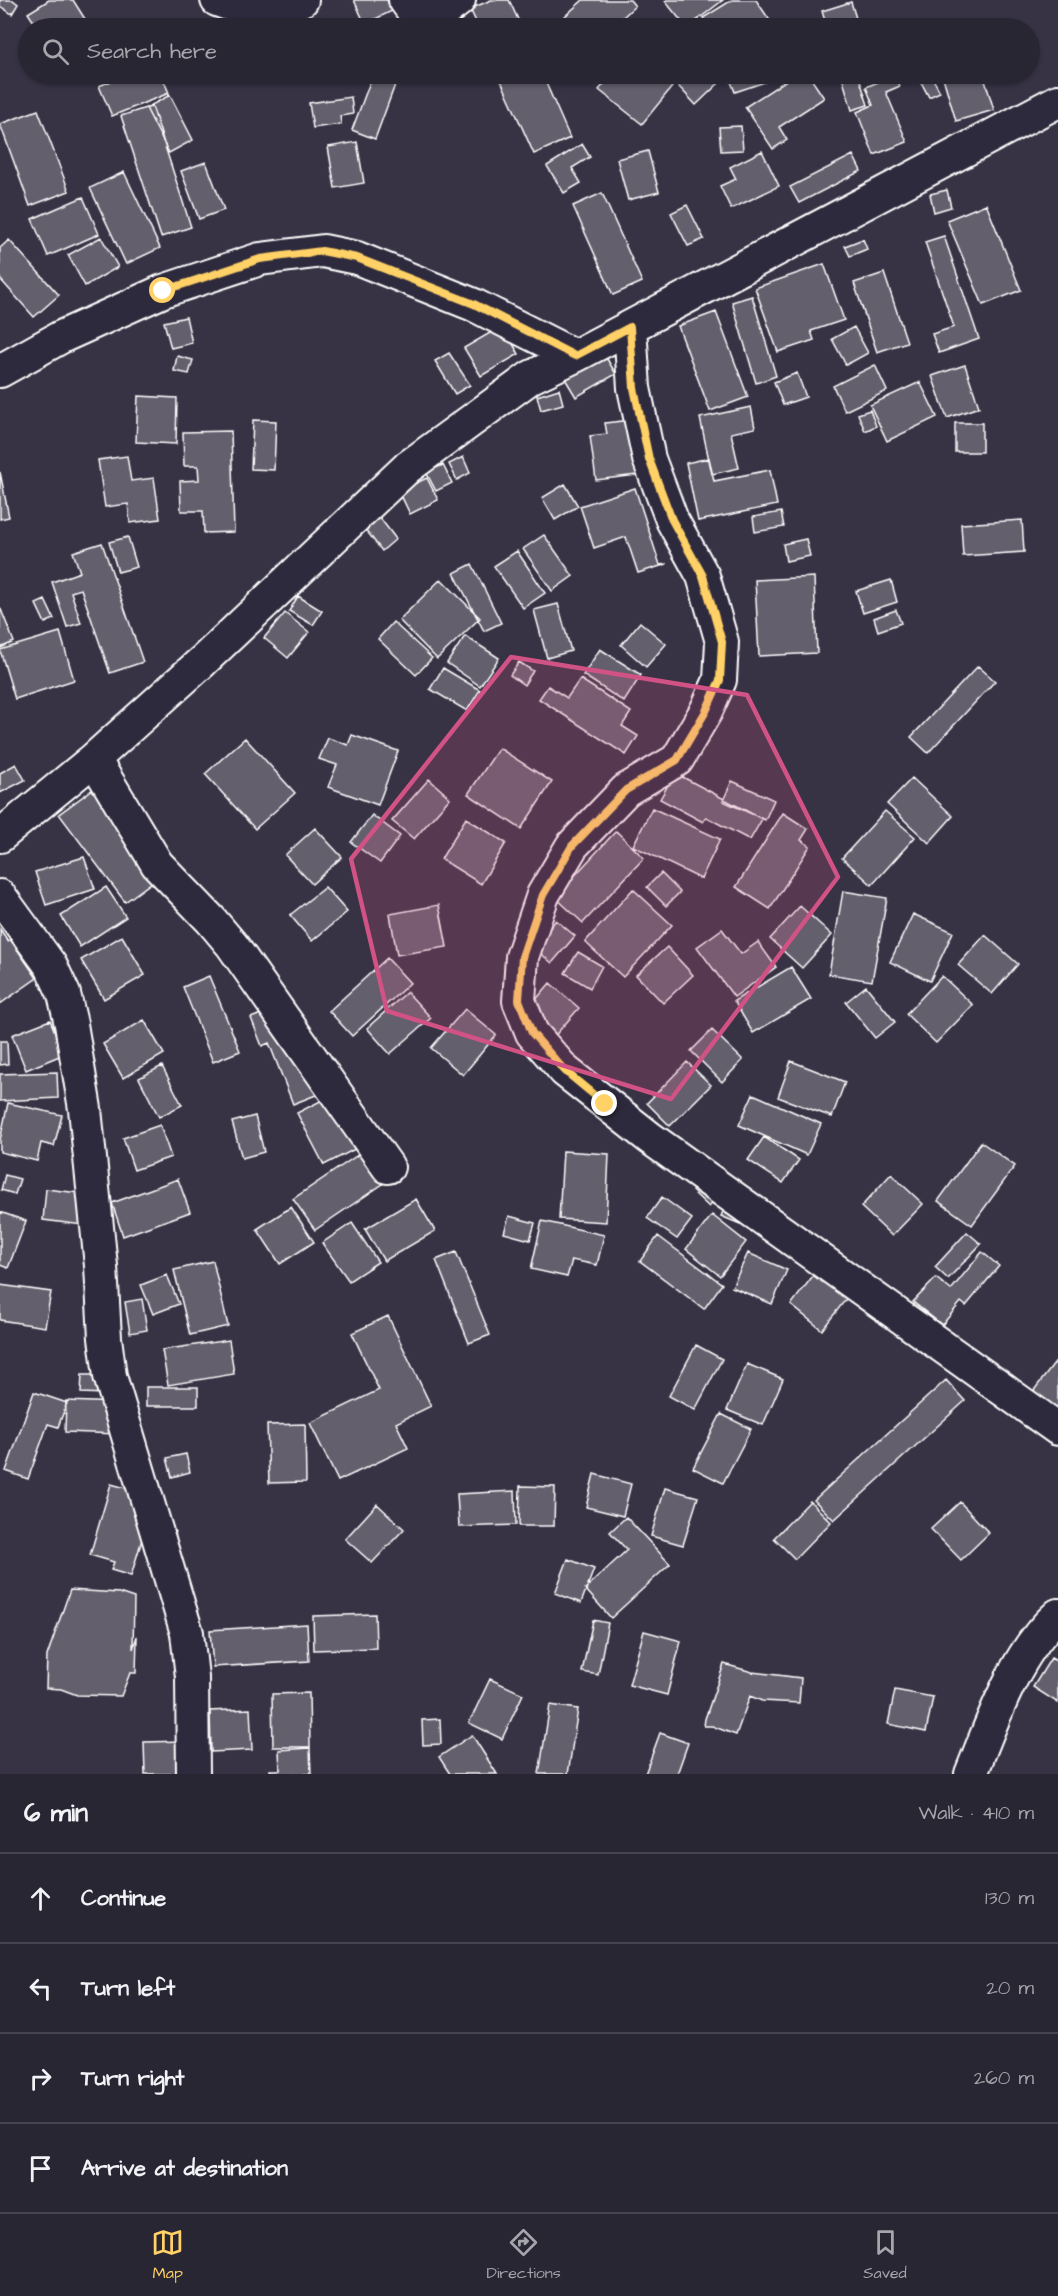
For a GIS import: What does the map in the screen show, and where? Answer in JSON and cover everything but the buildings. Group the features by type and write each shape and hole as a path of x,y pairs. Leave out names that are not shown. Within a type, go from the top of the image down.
{"street":[{"path":"217,0 258,15 302,0"},
{"path":"405,0 413,11 442,13 459,0"},
{"path":"0,836 94,759 203,661 408,467 531,377 575,356 1058,101"},
{"path":"0,371 61,337 163,291 260,259 322,251 357,258 474,304 575,356"},
{"path":"630,327 634,388 649,459 672,520 703,576 722,642 720,680 706,711 677,760 626,790 572,846 543,895 522,957 519,1000 532,1033 565,1071 605,1104 659,1145 1058,1429"},
{"path":"94,759 157,864 232,945 388,1167"},
{"path":"0,896 51,966 64,994 71,1024 85,1109 110,1376 187,1633 192,1677 193,1774"},
{"path":"971,1774 998,1707 1030,1648 1058,1615"}],"highlighted area":[{"path":"511,657 747,695 838,877 671,1099 387,1011 351,859"}],"route":[{"path":"163,291 260,259 322,251 357,258 474,304 575,356 630,327 634,388 649,459 672,520 703,576 722,642 720,680 706,711 677,760 626,790 572,846 543,895 522,957 519,1000 532,1033 565,1071 605,1104"}]}
